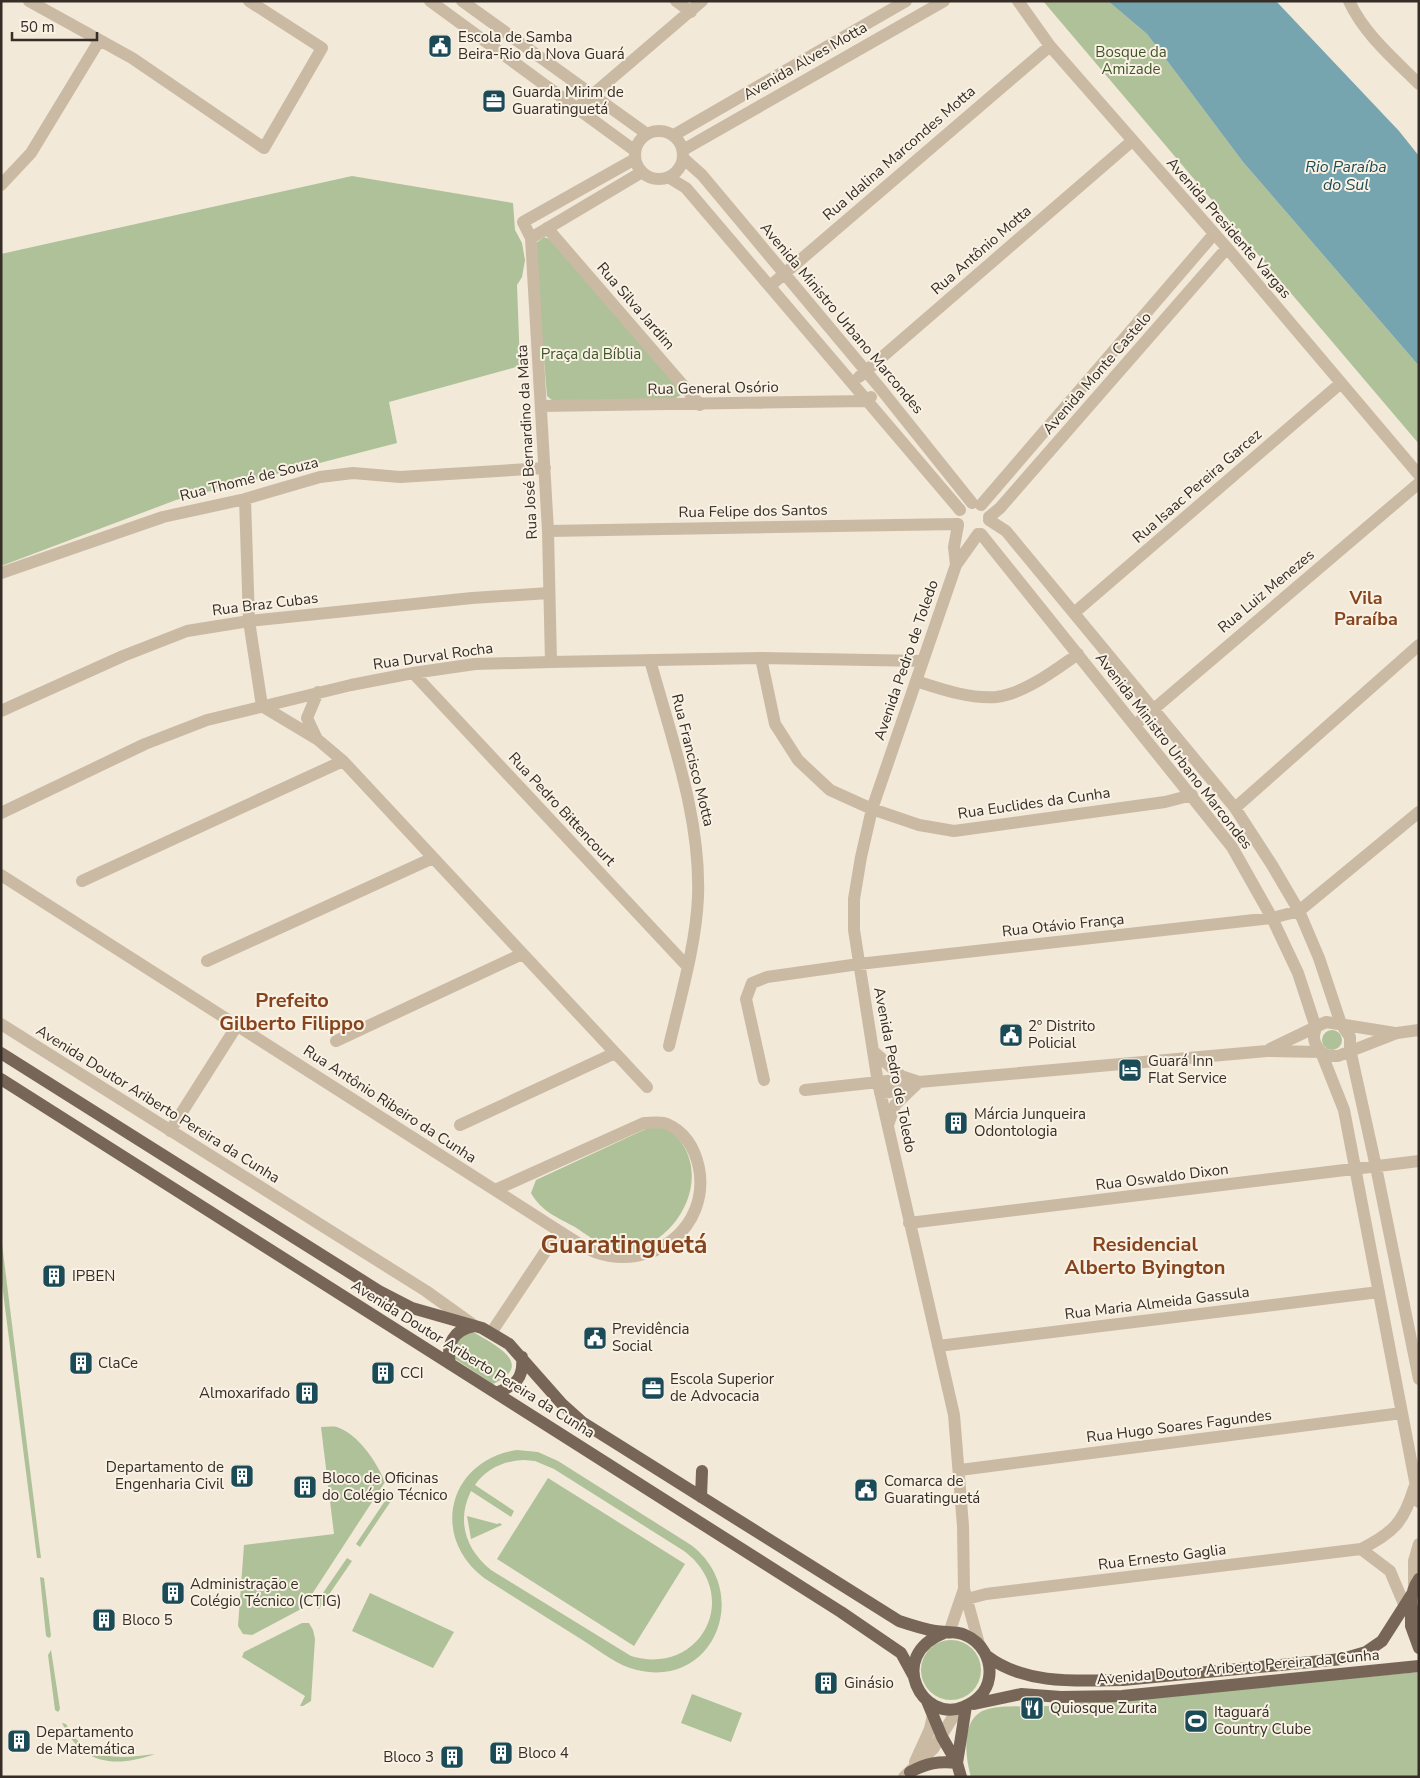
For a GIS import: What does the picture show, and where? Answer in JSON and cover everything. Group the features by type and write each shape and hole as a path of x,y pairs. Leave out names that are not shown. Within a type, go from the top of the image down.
{"main road":[{"name":"Avenida Doutor Ariberto Pereira da Cunha","path":"1,1053 379,1291 412,1308 492,1333 509,1344 562,1404 582,1422 899,1621 947,1633"},
{"name":"Avenida Doutor Ariberto Pereira da Cunha","path":"1,1079 848,1617 901,1653 908,1663 914,1680"},
{"path":"450,1364 448,1354 453,1337 462,1328 474,1326"},
{"path":"496,1393 506,1389 520,1377 523,1370 522,1357"},
{"path":"701,1497 702,1472"},
{"name":"Avenida Doutor Ariberto Pereira da Cunha","path":"987,1656 999,1665 1024,1675 1093,1680 1123,1680 1342,1659 1366,1652 1382,1641 1412,1593"},
{"path":"1412,1593 1414,1619 1419,1625"},
{"path":"1412,1593 1411,1626 1419,1648"},
{"path":"947,1633 966,1635 979,1644 987,1656 990,1670 989,1680 983,1694 965,1707 935,1706 922,1696 914,1680 914,1662 918,1651 930,1638 947,1633"},
{"name":"Avenida Doutor Ariberto Pereira da Cunha","path":"965,1707 1020,1694 1061,1697 1122,1696 1419,1666"},
{"path":"927,1701 942,1737 957,1763 961,1777"},
{"path":"957,1763 965,1707"},
{"path":"907,1774 926,1763 940,1761 957,1763"}],"street":[{"path":"29,1 99,42 132,58 264,148 322,48 249,1"},
{"path":"430,1 577,108 635,155 642,172 649,177 660,179 668,177 678,170 683,154 674,136 666,132 655,131 646,134 635,155"},
{"path":"462,1 646,134"},
{"path":"676,1 691,12"},
{"path":"577,108 702,1"},
{"name":"Avenida Alves Motta","path":"674,136 906,1"},
{"name":"Avenida Alves Motta","path":"683,154 835,63 944,1"},
{"name":"Avenida Presidente Vargas","path":"1018,1 1050,46 1227,248 1419,475"},
{"path":"1349,1 1374,38 1419,84"},
{"path":"1,185 31,153 99,42"},
{"name":"Rua Idalina Marcondes Motta","path":"770,286 1050,46"},
{"path":"827,47 835,63"},
{"name":"Rua Antônio Motta","path":"852,383 1132,141"},
{"name":"Avenida Ministro Urbano Marcondes","path":"683,154 976,504"},
{"name":"Rua José Bernardino da Mata","path":"551,662 548,531 531,238 523,222 635,155"},
{"path":"531,238 642,172"},
{"path":"668,177 686,188 960,510 954,547 956,565"},
{"name":"Rua Silva Jardim","path":"547,228 700,405"},
{"name":"Avenida Monte Castelo","path":"976,504 1214,234"},
{"name":"Avenida Monte Castelo","path":"989,518 1000,508 1227,248"},
{"name":"Rua Isaac Pereira Garcez","path":"1074,614 1341,383"},
{"path":"867,401 880,388"},
{"name":"Rua General Osório","path":"541,406 867,401"},
{"name":"Rua Thomé de Souza","path":"1,573 163,517 245,499 320,477 345,474 400,477 545,468"},
{"name":"Rua Luiz Menezes","path":"1135,725 1419,482"},
{"path":"245,499 249,621 262,706 317,739 343,761 647,1087"},
{"path":"956,565 979,534 987,528 989,518 976,504 960,510"},
{"name":"Avenida Ministro Urbano Marcondes","path":"989,518 1006,532 1235,808 1299,911 1319,958 1341,1024 1350,1037 1350,1049 1419,1379"},
{"path":"958,524 964,533 972,536 979,534"},
{"name":"Rua Felipe dos Santos","path":"548,531 958,524"},
{"name":"Avenida Ministro Urbano Marcondes","path":"979,534 1192,795 1232,847 1272,918 1298,973 1316,1028 1313,1036 1315,1044 1321,1052 1344,1110 1419,1502"},
{"name":"Avenida Pedro de Toledo","path":"956,565 872,809 854,900 854,930 879,1088 954,1415 960,1470 966,1594 979,1644"},
{"name":"Rua Braz Cubas","path":"1,711 123,656 186,631 249,621 472,598 549,593"},
{"path":"1235,808 1419,645"},
{"path":"916,681 959,694 996,697 1035,684 1078,654"},
{"name":"Rua Durval Rocha","path":"1,813 145,744 207,720 318,692 413,673 475,664 551,662 761,658 923,660"},
{"name":"Rua Euclides da Cunha","path":"761,658 776,724 798,760 830,790 872,809 919,826 954,831 1166,802 1192,795"},
{"name":"Rua Francisco Motta","path":"650,660 683,776 696,840 698,898 687,966 669,1046"},
{"name":"Rua Pedro Bittencourt","path":"413,673 687,966"},
{"path":"317,739 307,718 318,692"},
{"path":"82,881 343,761"},
{"path":"1299,911 1419,812"},
{"path":"207,961 433,858"},
{"name":"Rua Antônio Ribeiro da Cunha","path":"1,875 238,1024 495,1190 559,1231 595,1252 625,1256 650,1253 672,1242 688,1224 699,1205 701,1182 696,1154 685,1137 665,1123 644,1123 495,1190"},
{"name":"Rua Otávio França","path":"764,1080 746,999 752,983 767,977 859,964 1272,918 1299,911"},
{"path":"336,1041 522,954"},
{"path":"1267,1051 1326,1022 1397,1033"},
{"name":"Avenida Doutor Ariberto Pereira da Cunha","path":"1,1024 426,1291 474,1326"},
{"path":"170,1131 238,1024"},
{"path":"805,1090 879,1088 1267,1051 1321,1052 1329,1056 1338,1056 1350,1049 1397,1033 1419,1030"},
{"path":"873,1051 911,1084"},
{"path":"460,1125 615,1053"},
{"path":"888,1125 895,1105 911,1084"},
{"name":"Rua Oswaldo Dixon","path":"909,1223 1419,1161"},
{"path":"492,1333 559,1231"},
{"name":"Rua Maria Almeida Gassula","path":"938,1346 1379,1292"},
{"name":"Rua Hugo Soares Fagundes","path":"960,1470 1402,1413"},
{"path":"1412,1593 1390,1571 1361,1548 1394,1529 1408,1509 1416,1483"},
{"path":"1412,1593 1414,1561 1419,1544"},
{"name":"Rua Ernesto Gaglia","path":"966,1594 986,1594 1361,1548"},
{"name":"Avenida Pedro de Toledo","path":"947,1633 966,1594"},
{"path":"907,1774 942,1737 965,1707"},
{"path":"907,1774 930,1729 933,1715"}],"green space":[{"name":"Bosque da Amizade","path":"1043,1 1108,1 1147,34 1243,162 1419,366 1419,444"},
{"path":"352,176 513,203 515,230 522,243 525,260 522,277 517,285 520,366 389,402 397,443 176,500 1,566 1,254"},
{"name":"Praça da Bíblia","path":"544,237 554,241 681,388 681,395 674,399 553,401 547,396 535,251 536,243"},
{"path":"1328,1030 1336,1030 1342,1036 1342,1044 1336,1050 1328,1050 1322,1044 1322,1036"},
{"path":"663,1127 677,1137 688,1155 692,1172 690,1190 684,1208 674,1223 661,1236 645,1246 627,1251 606,1247 550,1213 535,1200 531,1193 536,1180 648,1128"},
{"path":"1,1236 41,1558 37,1558 1,1276"},
{"path":"473,1332 500,1349 511,1362 511,1369 505,1377 493,1384 455,1359 456,1338"},
{"path":"321,1427 337,1427 353,1436 372,1457 385,1482 303,1608 252,1635 243,1634 238,1626 244,1545 334,1534"},
{"path":"517,1450 538,1452 558,1461 691,1545 710,1565 720,1587 721,1610 716,1632 704,1651 687,1665 664,1672 630,1668 609,1658 484,1578 467,1561 456,1542 452,1522 454,1502 462,1484 475,1468 494,1457","holes":["524,1460 535,1461 554,1469 684,1551 702,1569 710,1589 712,1609 706,1628 694,1644 677,1655 656,1659 631,1656 491,1570 482,1562 470,1544 464,1524 464,1513 471,1491 511,1517 514,1511 475,1485 496,1466"]},
{"path":"548,1478 685,1564 634,1646 497,1559"},
{"path":"389,1495 393,1498 360,1547 356,1544"},
{"path":"467,1516 497,1524 500,1523 502,1525 471,1539"},
{"path":"347,1558 352,1561 319,1609 314,1606"},
{"path":"40,1577 44,1578 51,1636 49,1638 46,1636"},
{"path":"370,1593 454,1632 433,1668 352,1631"},
{"path":"302,1623 309,1623 315,1639 311,1701 300,1706 305,1696 242,1657 244,1652"},
{"path":"945,1640 957,1640 968,1645 976,1653 981,1664 979,1682 968,1695 957,1700 945,1700 934,1695 926,1687 921,1676 921,1664 926,1653 934,1645"},
{"path":"51,1650 60,1709 58,1712 55,1710 48,1655"},
{"name":"Itaguará Country Clube","path":"1419,1672 1419,1777 971,1777 966,1748 969,1728 979,1713 988,1709 1047,1706"},
{"path":"692,1694 742,1713 731,1742 681,1723"},
{"path":"62,1723 66,1724 74,1736 93,1752 116,1757 155,1754 126,1761 101,1760 79,1748"}],"water":[{"name":"Rio Paraíba do Sul","path":"1108,1 1276,1 1399,131 1419,156 1419,366 1243,162 1147,34"}],"place":[{"name":"Escola de Samba Beira-Rio da Nova Guará","path":"440,46"},
{"name":"Guarda Mirim de Guaratinguetá","path":"494,101"},
{"name":"2º Distrito Policial","path":"1011,1035"},
{"name":"Guará Inn Flat Service","path":"1130,1070"},
{"name":"Márcia Junqueira Odontologia","path":"956,1123"},
{"name":"IPBEN","path":"54,1276"},
{"name":"Previdência Social","path":"595,1338"},
{"name":"ClaCe","path":"81,1363"},
{"name":"CCI","path":"383,1373"},
{"name":"Escola Superior de Advocacia","path":"653,1388"},
{"name":"Almoxarifado","path":"307,1393"},
{"name":"Departamento de Engenharia Civil","path":"242,1476"},
{"name":"Bloco de Oficinas do Colégio Técnico","path":"305,1487"},
{"name":"Comarca de Guaratinguetá","path":"866,1490"},
{"name":"Administração e Colégio Técnico (CTIG)","path":"173,1593"},
{"name":"Bloco 5","path":"104,1620"},
{"name":"Ginásio","path":"826,1683"},
{"name":"Quiosque Zurita","path":"1032,1708"},
{"name":"Itaguará Country Clube","path":"1196,1721"},
{"name":"Departamento de Matemática","path":"19,1741"},
{"name":"Bloco 4","path":"501,1753"},
{"name":"Bloco 3","path":"452,1757"}],"district":[{"name":"Vila Paraíba","path":"1366,608"},
{"name":"Prefeito Gilberto Filippo","path":"292,1012"},
{"name":"Guaratinguetá","path":"624,1244"},
{"name":"Residencial Alberto Byington","path":"1145,1256"}]}
